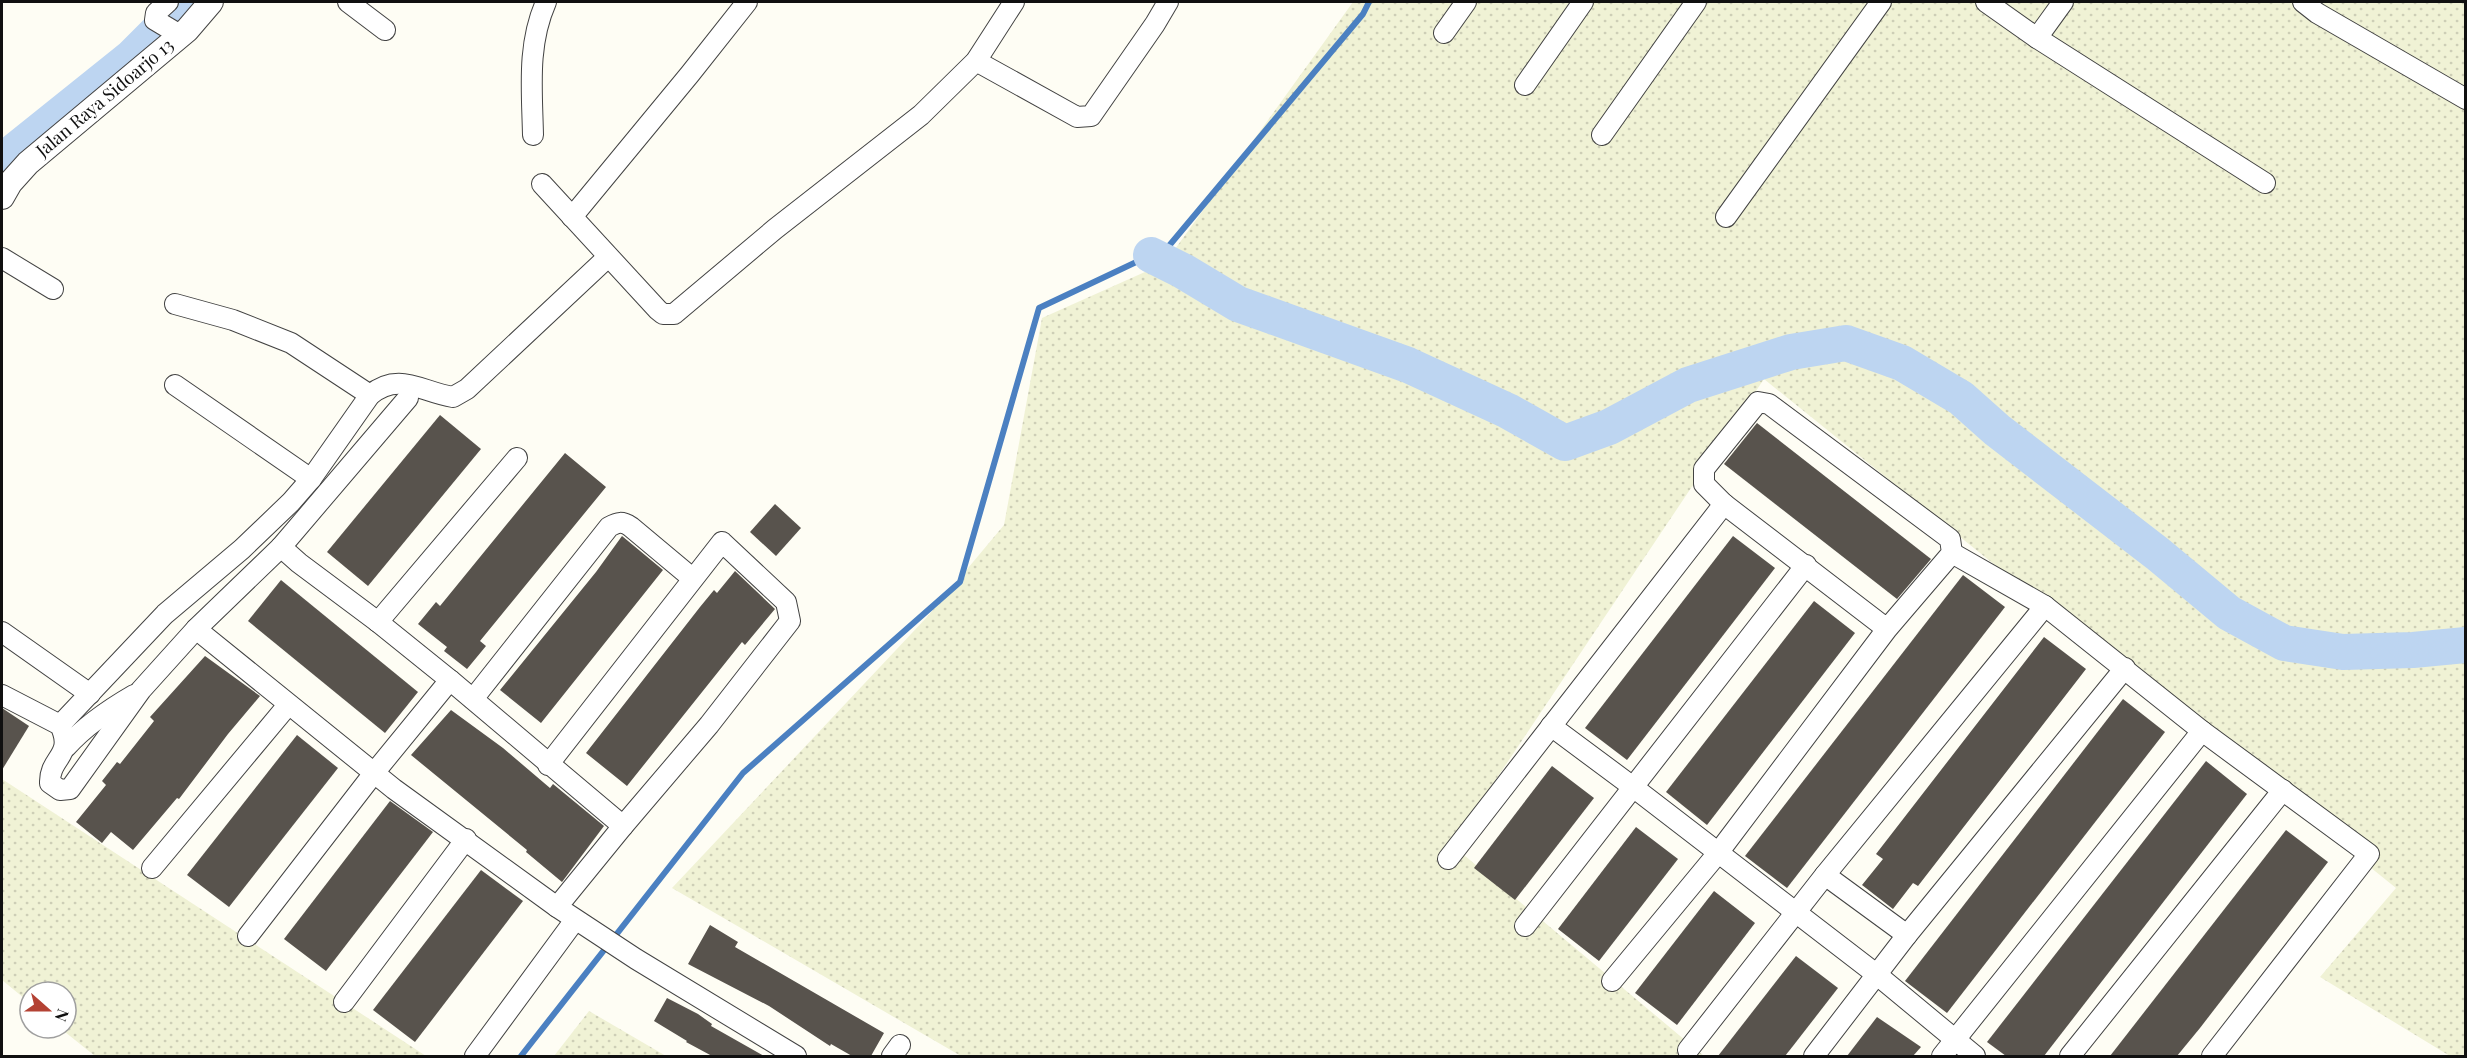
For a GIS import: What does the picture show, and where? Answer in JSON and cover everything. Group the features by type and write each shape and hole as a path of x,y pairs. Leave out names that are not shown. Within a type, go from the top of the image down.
{"street":[{"path":"168,2 156,13 168,28"},
{"name":"Jalan Raya Sidoarjo 13","path":"4,183 28,163 168,28 187,30 211,2"},
{"path":"348,2 384,30"},
{"path":"533,135 531,60 534,37 546,2"},
{"path":"572,217 747,2"},
{"path":"542,184 658,310 663,314 674,314 775,229 921,115 976,61 1014,2"},
{"path":"976,61 1077,117 1090,116 1168,2"},
{"path":"1444,33 1466,2"},
{"path":"1525,85 1583,2"},
{"path":"1602,135 1696,2"},
{"path":"1726,217 1881,2"},
{"path":"1986,2 2037,39 2265,183"},
{"path":"2037,39 2063,2"},
{"path":"2314,5 2466,99"},
{"path":"60,725 165,614 242,549 311,479 370,395 393,382 453,397 467,389 608,257"},
{"path":"2,258 53,289"},
{"path":"175,304 233,320 291,343 370,395"},
{"path":"175,385 311,479"},
{"path":"141,690 101,714 80,731 66,747 53,768 50,783 66,791 72,786 141,690 196,629 281,548 408,398"},
{"path":"1612,981 1718,853 1887,629 1952,553 1950,539 1764,402 1758,402 1704,469 1704,484 1724,504 1887,629"},
{"path":"378,622 517,458"},
{"path":"1449,859 1724,504"},
{"path":"473,699 609,527 616,523 624,523 631,527 692,578"},
{"path":"548,765 722,542 786,602 790,621 709,725 557,907"},
{"path":"281,548 450,680 548,765 612,814 623,826"},
{"path":"1952,553 2044,606 2202,731 2369,854 2212,1056"},
{"path":"1524,926 1806,565"},
{"path":"1688,1050 1794,913 2044,606"},
{"path":"196,629 374,773 557,907 636,959 796,1056"},
{"path":"2,632 90,694"},
{"path":"1814,1056 1907,935 2125,668"},
{"path":"248,936 374,773 450,680"},
{"path":"2,695 60,725 66,747"},
{"path":"152,867 288,705"},
{"path":"1551,726 1634,787 1794,913 1876,974 1976,1056"},
{"path":"1942,1056 2202,731"},
{"path":"2070,1056 2283,790"},
{"path":"344,1002 466,839"},
{"path":"1825,875 1907,935"},
{"path":"475,1056 583,925"}],"green space":[{"path":"1353,2 2465,2 2465,1056 2450,1056 2320,977 2396,888 1764,379 1452,845 1704,1056 961,1056 672,888 927,617 1004,525 1042,318 1165,263"},
{"path":"2,779 426,1056 95,1056 75,1040 78,1040 78,980 18,980 18,993 2,980"},
{"path":"589,1011 666,1056 554,1056"}],"building":[{"path":"440,415 481,449 368,586 327,552"},
{"path":"1757,423 1931,559 1897,599 1724,464"},
{"path":"565,453 606,487 480,641 486,646 467,669 444,651 447,647 418,624 436,602 440,606"},
{"path":"775,504 801,528 776,556 750,532"},
{"path":"622,536 663,570 541,723 500,690 596,572"},
{"path":"1733,536 1775,568 1627,760 1585,728"},
{"path":"735,571 775,609 745,645 742,642 627,786 586,753 700,607 714,590 717,593"},
{"path":"1963,575 2005,607 1787,888 1745,856"},
{"path":"281,580 418,692 385,733 248,621"},
{"path":"1814,601 1855,633 1707,825 1666,792"},
{"path":"2044,637 2086,669 1918,886 1913,883 1893,909 1862,885 1883,859 1876,854"},
{"path":"205,656 260,696 179,799 177,798 133,850 111,832 102,843 76,822 106,785 102,781 117,762 120,764 154,721 150,717"},
{"path":"2123,699 2165,732 1947,1013 1905,981"},
{"path":"2,708 29,726 2,770"},
{"path":"451,710 503,748 550,788 553,784 604,826 562,882 526,852 527,850 411,755"},
{"path":"297,735 338,768 229,907 187,875"},
{"path":"2206,761 2247,794 2044,1056 2006,1056 1987,1042"},
{"path":"1552,766 1594,798 1515,900 1474,868"},
{"path":"390,801 433,832 326,971 284,939"},
{"path":"1636,827 1678,859 1599,961 1558,929"},
{"path":"2286,830 2328,862 2200,1028 2177,1056 2110,1056"},
{"path":"481,870 523,901 415,1042 373,1010"},
{"path":"1714,891 1755,923 1677,1025 1635,993"},
{"path":"710,925 738,942 735,947 884,1033 871,1056 852,1056 831,1044 830,1046 769,1006 688,964"},
{"path":"1796,956 1838,988 1793,1046 1785,1056 1718,1056"},
{"path":"667,998 698,1014 712,1024 711,1026 764,1056 712,1056 686,1042 654,1021"},
{"path":"1877,1017 1921,1047 1913,1056 1847,1056"}],"waterway":[{"path":"2,172 16,150 132,57 187,2"},
{"path":"521,1056 743,773 960,582 1039,308 1168,247 1363,14 1369,2"},
{"path":"1151,255 1238,304 1408,365 1508,411 1565,443 1609,427 1688,385 1791,352 1846,343 1902,363 1961,398 1997,430 2158,554 2229,613 2284,643 2343,652 2413,650 2466,645"}]}
